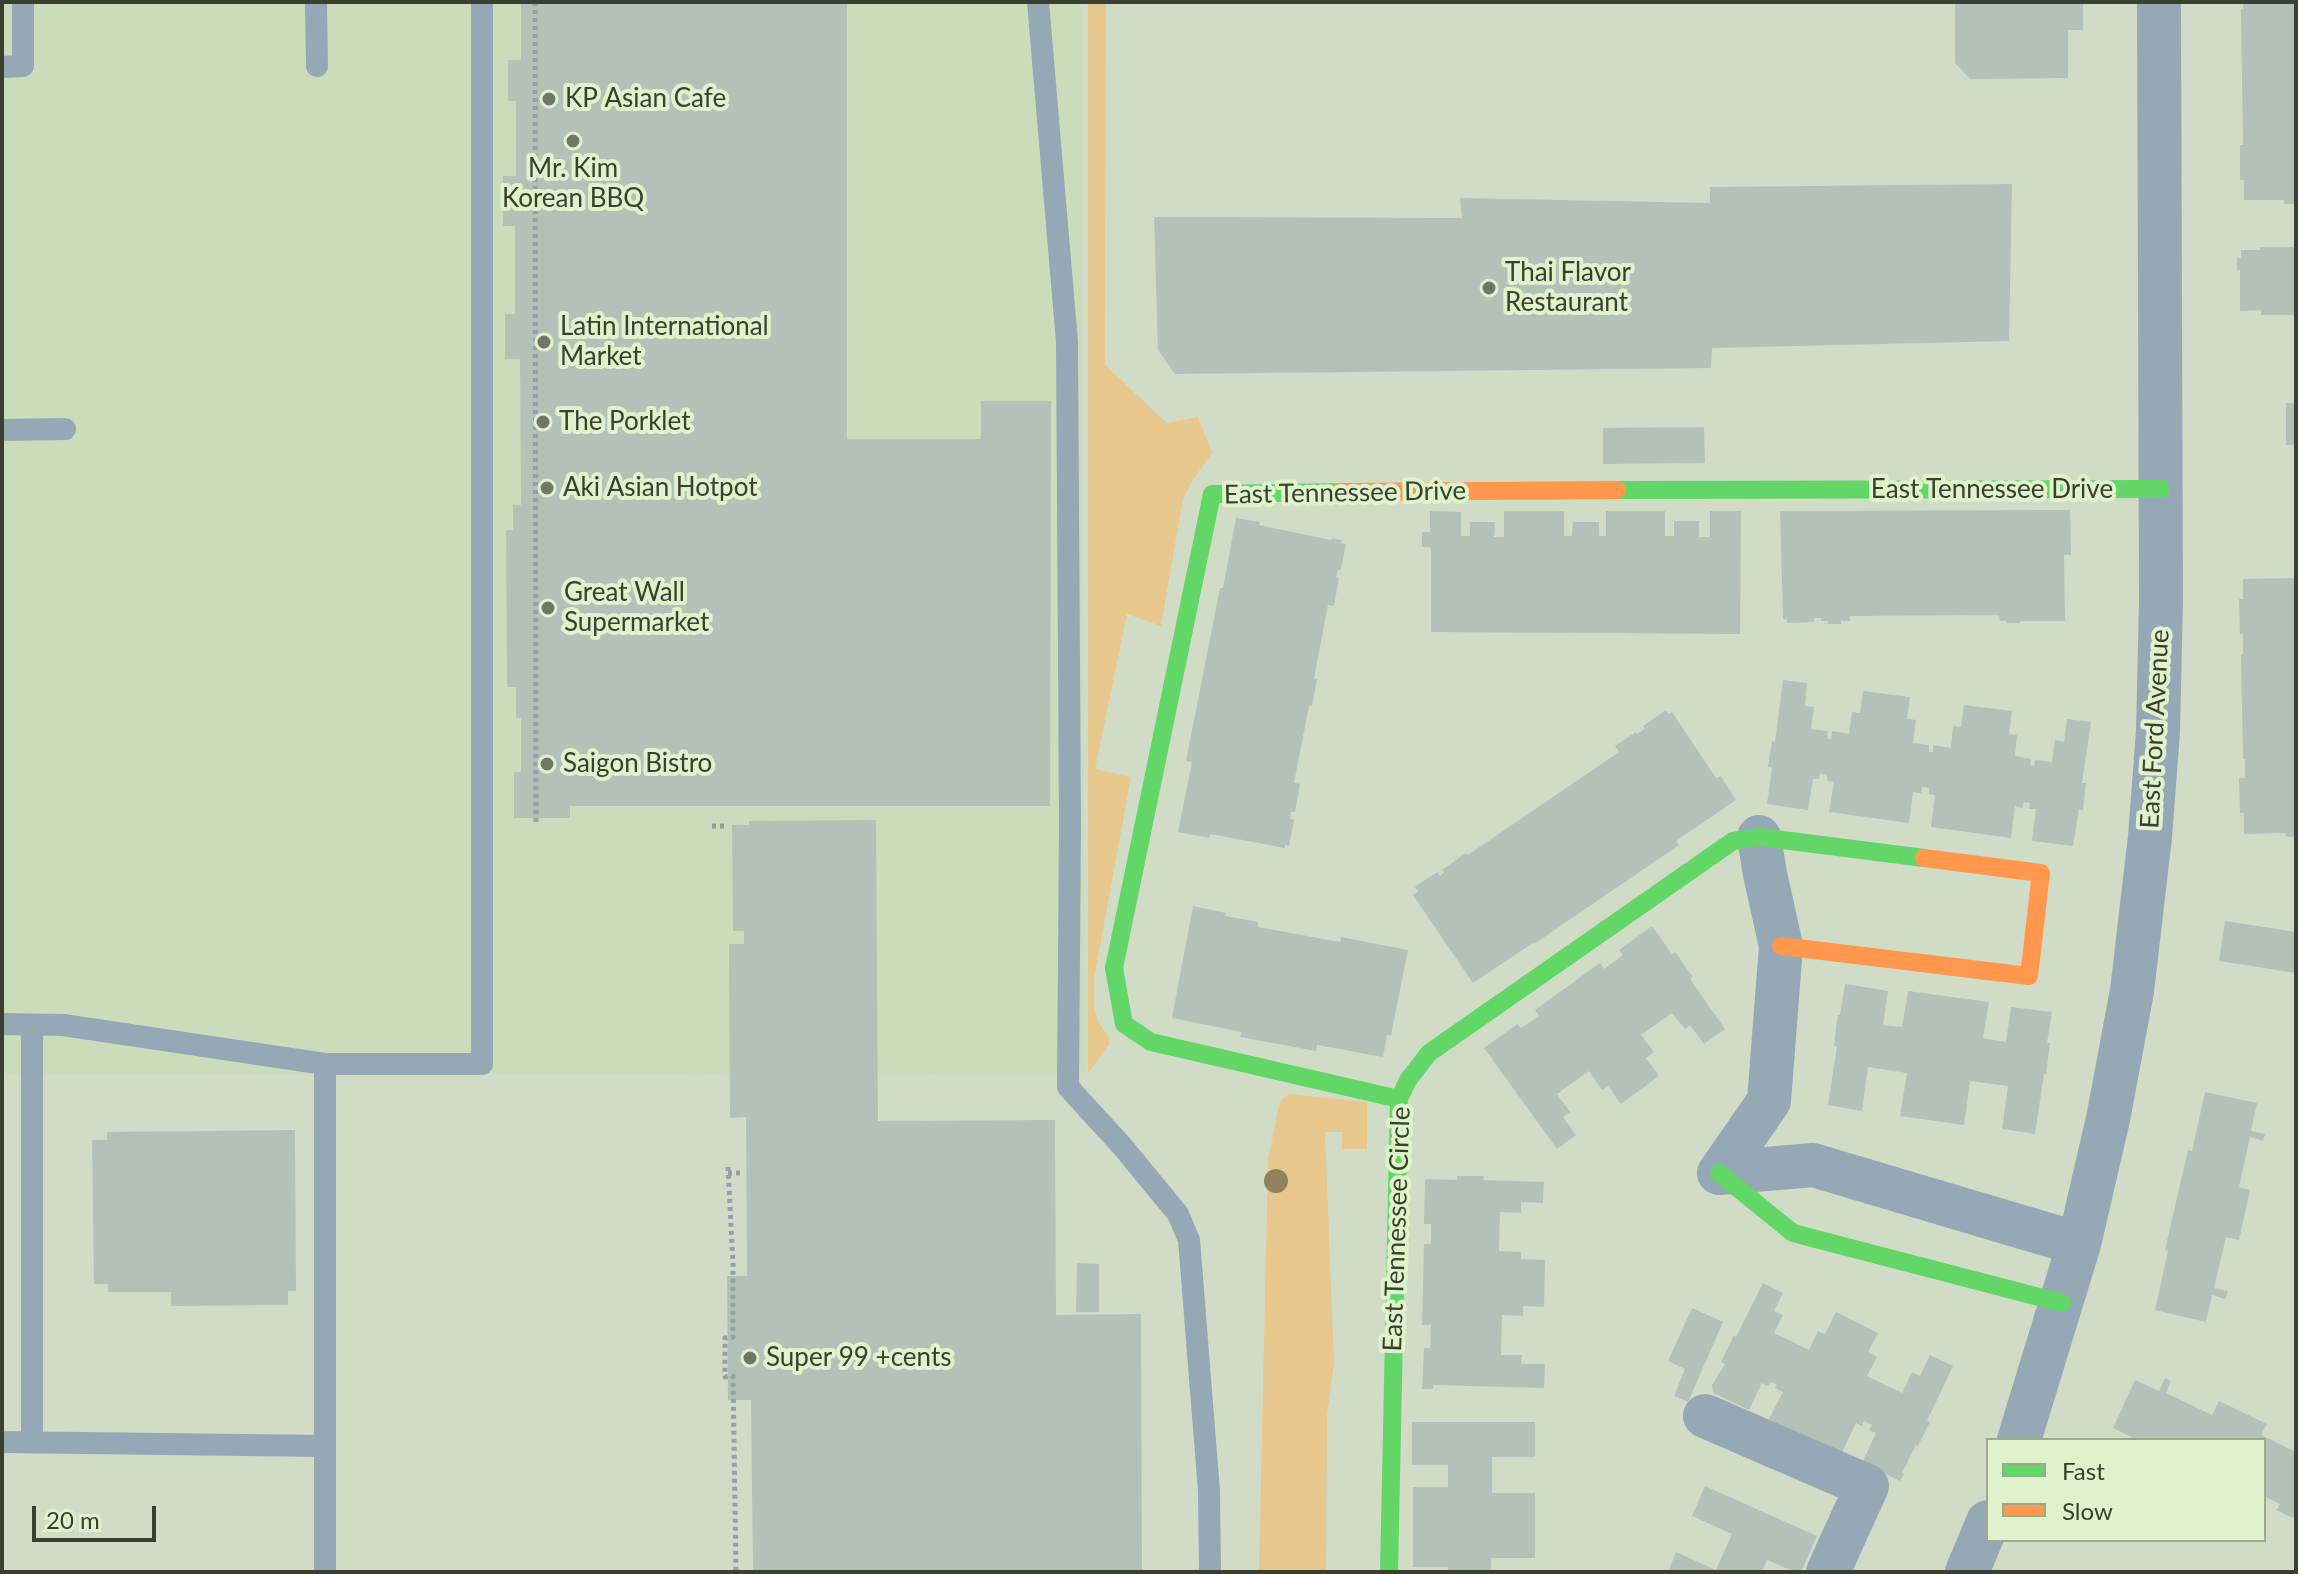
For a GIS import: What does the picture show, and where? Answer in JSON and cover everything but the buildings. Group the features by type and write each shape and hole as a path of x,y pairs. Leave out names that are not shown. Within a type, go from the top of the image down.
{"street":[{"name":"East Ford Avenue","path":"2020,1438 2079,1244 2108,1119 2132,991 2150,837 2158,731 2161,601 2159,2"},
{"name":"East Tennessee Drive","path":"1399,1099 1151,1042 1124,1024 1114,968 1212,494 2161,489"},
{"name":"East Tennessee Circle","path":"1389,1572 1399,1099 1408,1080 1429,1053 1733,841 1759,837 2041,873 2029,976 1781,946"},
{"path":"1719,1173 1769,1101 1781,946 1759,837"},
{"path":"1719,1173 1813,1165 2079,1244"},
{"path":"1719,1173 1793,1233 2062,1303"},
{"path":"1705,1416 1867,1486 1828,1572"},
{"path":"1967,1572 1986,1527"}],"lane":[{"path":"13,66 23,2"},
{"path":"316,2 317,66"},
{"path":"2,1024 63,1025 325,1064 482,1064 482,2"},
{"path":"1038,2 1067,342 1068,1087 1178,1214 1189,1240 1209,1491 1210,1572"},
{"path":"2,430 65,429"},
{"path":"32,1025 32,1442"},
{"path":"325,1064 325,1572"},
{"path":"2,1442 325,1446"}],"path":[{"path":"535,2 536,826"},
{"path":"712,826 727,826"},
{"path":"736,1572 733,1376 725,1377 725,1338 733,1337 728,1170 740,1173"}],"shaded area":[{"path":"2,2 1081,2 1085,1073 2,1074"},
{"path":"1088,2 1106,2 1105,365 1167,423 1198,417 1212,453 1183,499 1161,626 1127,614 1095,769 1131,777 1094,979 1094,1008 1099,1023 1109,1037 1109,1044 1088,1074"},
{"path":"1289,1094 1367,1102 1367,1149 1342,1149 1342,1132 1325,1132 1334,1362 1327,1415 1326,1572 1259,1572 1268,1160 1281,1100"}],"traffic: fast":[{"path":"1617,490 2161,489"},
{"path":"1340,492 1212,494 1114,968 1124,1024 1151,1042 1399,1099"},
{"path":"1389,1572 1399,1099 1408,1080 1429,1053 1733,841 1759,837 1924,858"},
{"path":"1719,1173 1793,1233 2062,1303"}],"traffic: slow":[{"path":"1340,492 1617,490"},
{"path":"1781,946 2029,976 2041,873 1924,858"}],"place":[{"name":"KP Asian Cafe","path":"549,99"},
{"name":"Mr. Kim Korean BBQ","path":"573,141"},
{"name":"Thai Flavor Restaurant","path":"1489,288"},
{"name":"Latin International Market","path":"544,342"},
{"name":"The Porklet","path":"543,422"},
{"name":"Aki Asian Hotpot","path":"547,488"},
{"name":"Great Wall Supermarket","path":"548,608"},
{"name":"Saigon Bistro","path":"547,764"},
{"name":"Super 99 +cents","path":"750,1358"}]}
